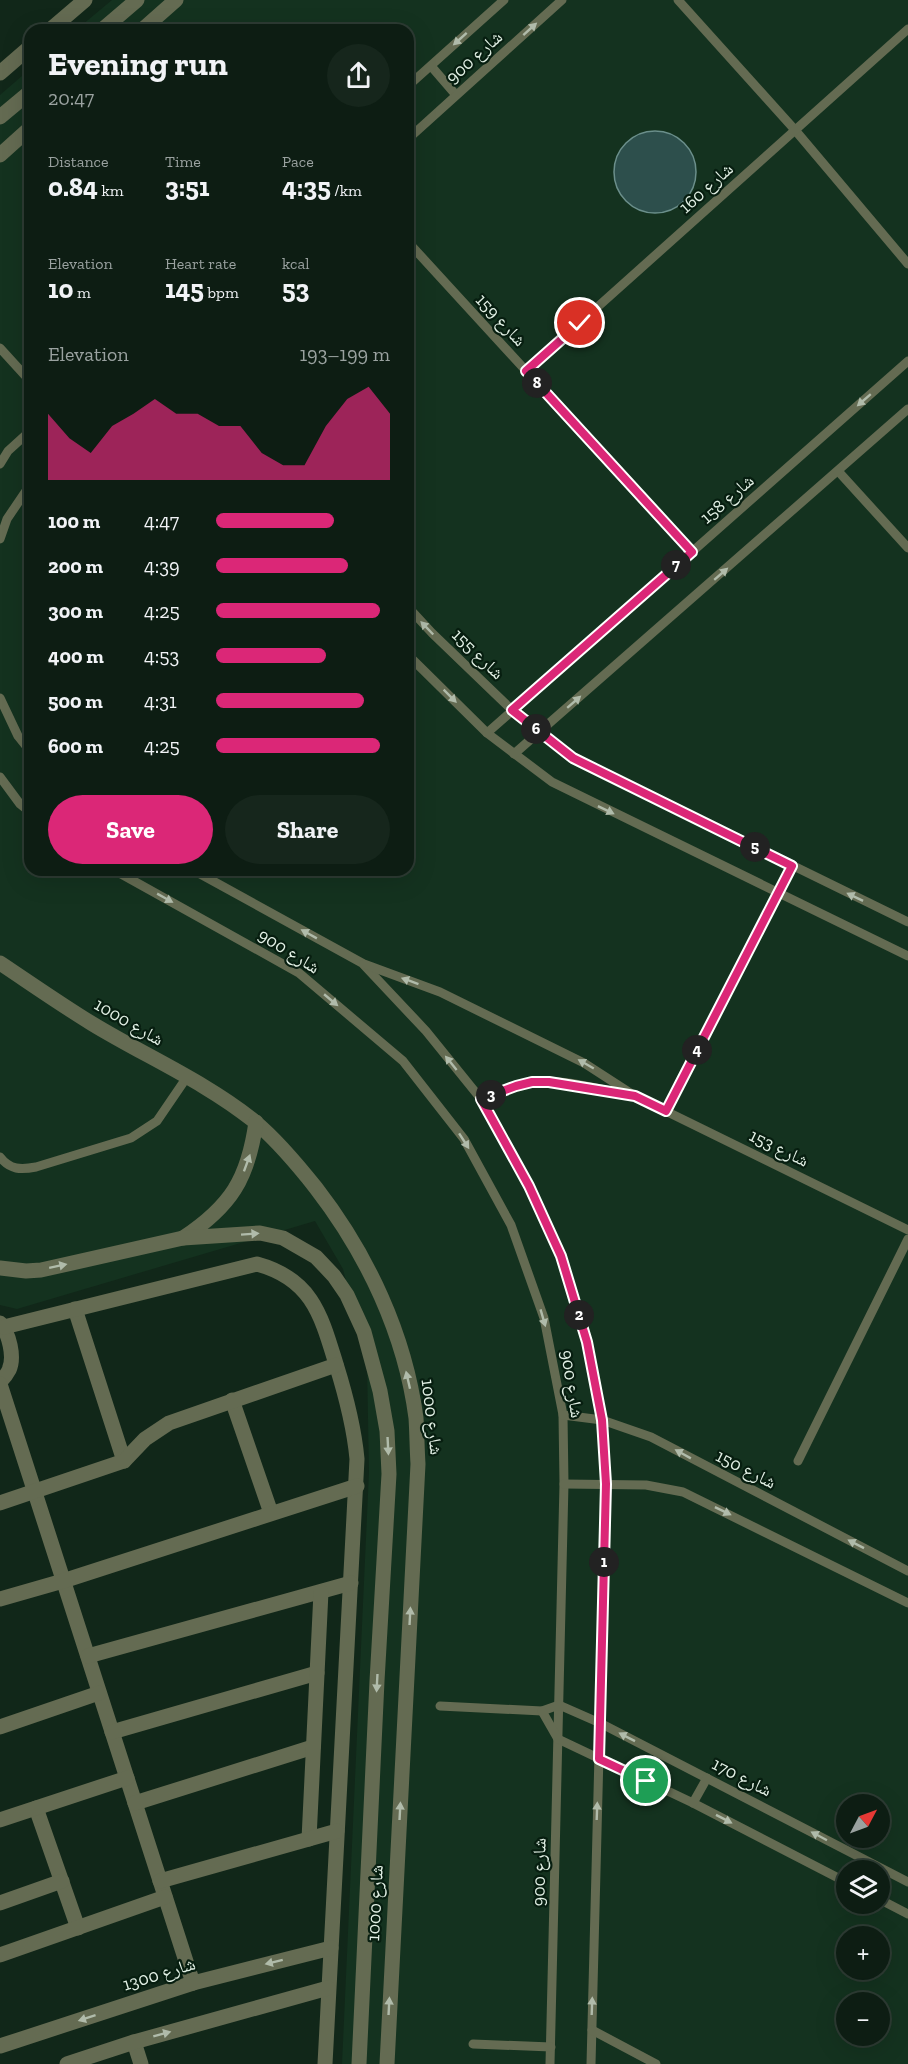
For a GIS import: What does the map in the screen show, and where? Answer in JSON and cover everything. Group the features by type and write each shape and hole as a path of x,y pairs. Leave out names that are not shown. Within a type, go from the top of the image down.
{"street":[{"path":"57,24 85,0"},
{"path":"109,24 137,0"},
{"path":"149,24 176,0"},
{"path":"0,52 4,70 24,52"},
{"path":"0,117 24,97"},
{"path":"0,155 24,134"},
{"name":"شارع 1000","path":"0,963 90,1023 218,1095 256,1122 296,1162 332,1209 355,1244 379,1292 396,1335 416,1419 418,1464 387,2064"},
{"path":"183,1238 207,1222 227,1202 242,1178 252,1151 256,1122"},
{"name":"شارع 1000","path":"0,1268 41,1270 183,1238 260,1233 283,1238 316,1257 334,1276 347,1295 364,1332 380,1391 387,1431 389,1474 359,2064"},
{"path":"193,1983 0,1383 10,1370 11,1357 9,1341 2,1325 257,1264 276,1269 288,1277 310,1299 324,1325 350,1407 355,1433 357,1486 325,2064"},
{"path":"75,1309 124,1461"},
{"path":"0,1503 124,1461 145,1439 169,1423 336,1365"},
{"path":"232,1400 271,1513"},
{"path":"0,1599 63,1581 357,1486"},
{"path":"88,1656 351,1583"},
{"path":"309,1839 321,1592"},
{"path":"112,1732 317,1672"},
{"path":"0,1727 99,1693"},
{"path":"135,1803 313,1747"},
{"path":"0,1820 127,1778"},
{"path":"36,1808 78,1928"},
{"path":"160,1881 337,1831"},
{"path":"0,1903 62,1881"},
{"path":"0,1955 165,1897"},
{"name":"شارع 1300","path":"0,2046 193,1983 331,1948"},
{"path":"66,2064 134,2042 328,1988"},
{"path":"134,2042 141,2064"}],"lane":[{"name":"شارع 900","path":"414,81 504,0"},
{"name":"شارع 900","path":"414,134 562,0"},
{"path":"678,0 795,130 908,264"},
{"name":"شارع 160","path":"526,371 908,29"},
{"path":"431,66 456,95"},
{"name":"شارع 159","path":"414,249 692,552"},
{"path":"0,348 24,374"},
{"name":"شارع 158","path":"487,732 908,362"},
{"path":"514,754 908,410"},
{"path":"0,464 9,451 24,437"},
{"path":"838,471 908,548"},
{"path":"0,539 7,519 24,494"},
{"name":"شارع 155","path":"414,614 512,710 573,758 908,922"},
{"path":"414,660 487,732 562,787 908,956"},
{"path":"0,698 24,744"},
{"path":"0,777 24,807"},
{"path":"666,1111 792,866"},
{"name":"شارع 900","path":"125,876 299,973 403,1061 464,1139 511,1226 544,1318 563,1415 564,1484 550,2064"},
{"name":"شارع 900","path":"204,876 362,963 426,1031 481,1099 529,1186 561,1256 587,1342 602,1420 606,1484 591,2064"},
{"path":"362,963 440,992 584,1063 635,1096"},
{"path":"0,1156 5,1163 20,1170 131,1138 157,1121 187,1077"},
{"path":"481,1099 532,1082 549,1082 635,1096"},
{"name":"شارع 153","path":"635,1096 908,1230"},
{"path":"798,1461 908,1239"},
{"name":"شارع 150","path":"563,1415 602,1420 651,1437 908,1571"},
{"path":"564,1484 646,1485 683,1492 908,1603"},
{"path":"440,1706 542,1711 559,1705"},
{"name":"شارع 170","path":"559,1705 600,1723 908,1882"},
{"path":"542,1711 558,1739 693,1803 836,1877"},
{"path":"693,1803 707,1778"},
{"path":"890,1905 908,1914"},
{"path":"592,2030 656,2064"},
{"path":"473,2044 551,2047"}],"shaded area":[{"path":"112,0 908,0 908,2064 342,2064 369,1472 367,1364 343,1269 315,1221 17,1309 0,1305 0,95 24,74 24,876 414,876 414,24 83,24"}],"building":[{"path":"647,131 663,131 678,138 689,149 696,164 693,188 684,201 663,213 647,213 632,206 621,195 614,180 614,164 621,149 632,138"}],"route":[{"path":"580,323 526,371 692,552 512,710 573,758 792,866 666,1111 635,1096 549,1082 532,1082 516,1086 481,1099 529,1186 561,1256 587,1342 602,1420 606,1484 599,1759 646,1781"}]}
